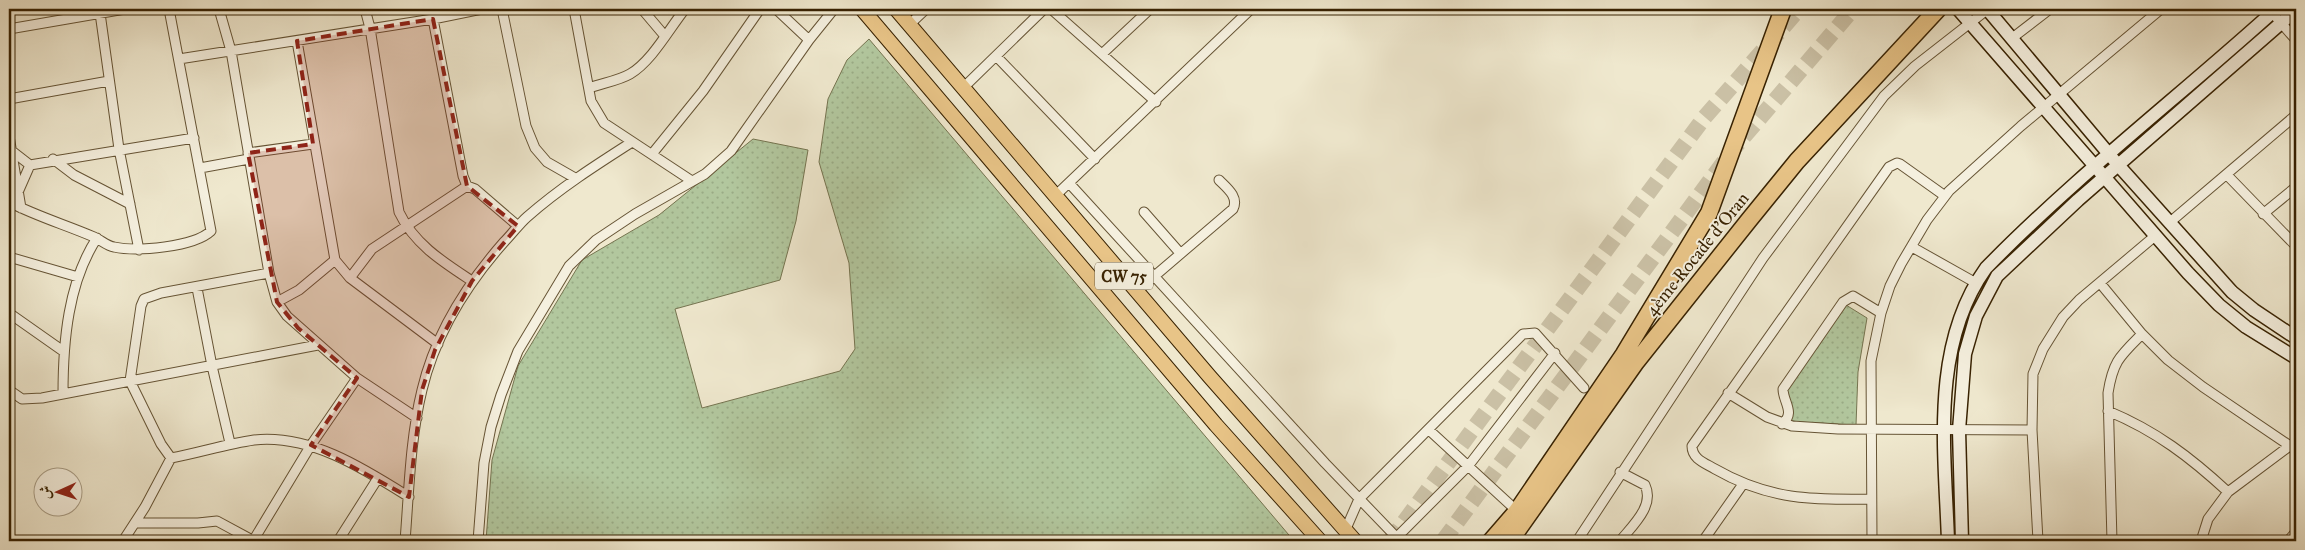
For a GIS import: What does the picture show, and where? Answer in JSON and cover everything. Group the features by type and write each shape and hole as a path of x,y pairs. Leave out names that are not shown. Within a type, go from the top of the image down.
{"highway":[{"name":"4ème Rocade d'Oran","path":"1491,541 1517,511 1624,354 1709,213 1784,9"},
{"name":"4ème Rocade d'Oran","path":"1510,541 1636,362 1773,191 1816,139 1938,9"}],"main road":[{"path":"862,9 1216,425 1320,541"},
{"name":"CW 75","path":"896,9 1137,292 1350,536"},
{"path":"1958,9 1971,22 2042,108 2106,177 2155,236 2219,304 2246,327 2296,358"},
{"path":"1987,9 2058,96 2232,292 2267,320 2296,338"},
{"path":"1948,541 1944,429 1948,357 1960,319 1976,282 1986,268 2034,219 2110,155 2272,10"},
{"path":"1962,541 1959,430 1965,354 1970,332 1982,300 1997,276 2162,126 2296,10"}],"street":[{"path":"9,29 125,9"},
{"path":"9,202 97,238 114,247 139,250 191,241 211,231 169,9"},
{"path":"219,9 230,51 269,273 277,302 286,316 318,345 358,378 417,418"},
{"path":"365,9 370,28 399,212 406,228 436,257 472,282"},
{"path":"179,59 433,19 482,9"},
{"path":"502,9 526,126 535,148 547,162 575,178"},
{"path":"574,9 591,101 604,123 692,182"},
{"path":"642,9 664,35"},
{"path":"589,88 629,75 651,56 664,35 685,9"},
{"path":"652,154 702,91 760,9"},
{"path":"776,9 809,40"},
{"path":"478,541 484,463 491,427 518,351 569,266 589,246 635,214 714,168 731,151 809,40 834,9"},
{"path":"910,24 926,9"},
{"path":"964,87 997,57 1044,9"},
{"path":"1051,9 1156,102"},
{"path":"1102,54 1150,9"},
{"path":"1056,196 1251,9"},
{"path":"1577,541 1620,472 1763,258 1884,96 1915,66 1987,9"},
{"path":"2011,38 2050,9"},
{"path":"1872,541 1871,361 1881,313 1890,286 1927,220 1944,196 2042,108 2161,9"},
{"path":"2272,10 2296,40"},
{"path":"100,13 119,149 139,250"},
{"path":"433,19 463,176 467,186"},
{"path":"297,41 313,144 335,260 350,278 438,344"},
{"path":"997,57 1095,159"},
{"path":"9,99 109,81"},
{"path":"2169,223 2296,114"},
{"path":"9,136 12,164 19,190 21,208"},
{"path":"30,165 194,138"},
{"path":"405,541 417,418 422,390 438,344 472,282 518,226 575,178 632,142"},
{"path":"200,168 249,156 313,144"},
{"path":"12,151 30,165"},
{"path":"53,160 74,175 130,204"},
{"path":"1871,499 1792,498 1743,484 1698,459 1692,449 1693,442 1889,167 1900,164 1944,196"},
{"path":"19,190 30,165"},
{"path":"2227,175 2296,246"},
{"path":"1137,292 1235,206 1233,195 1219,180"},
{"path":"1069,183 1398,539 1469,465 1555,353"},
{"path":"350,278 372,249 467,186 476,188 518,226"},
{"path":"2263,214 2296,187"},
{"path":"1144,212 1180,253"},
{"path":"2038,541 2032,430 2033,374 2043,349 2062,317 2079,300 2155,236"},
{"path":"63,394 63,351 78,277 83,261 97,238"},
{"path":"1912,247 1976,282"},
{"path":"9,257 78,277"},
{"path":"277,302 299,290 335,260"},
{"path":"171,458 161,444 130,381 141,306 144,299 161,293 197,288 269,273"},
{"path":"2100,283 2142,334 2185,374 2250,420 2294,447 2228,492 2208,519 2201,541"},
{"path":"197,288 230,444"},
{"path":"1782,424 1788,418 1789,413 1783,388 1843,302 1852,296 1881,313"},
{"path":"9,313 63,351"},
{"path":"1350,536 1359,499 1523,334 1534,333 1555,353 1584,388"},
{"path":"2112,541 2108,393 2118,358 2142,334"},
{"path":"9,390 22,399 63,394 318,345"},
{"path":"135,523 198,523 218,521 253,541 311,445 358,378"},
{"path":"1728,393 1782,424 1820,428 2032,430"},
{"path":"2108,411 2155,435 2189,457 2228,492"},
{"path":"1429,430 1517,511"},
{"path":"123,541 171,458 230,444 266,440 299,442 311,445 378,478 409,497"},
{"path":"1620,472 1645,485 1649,495 1646,507 1620,541"},
{"path":"338,541 378,478"},
{"path":"1704,541 1743,484"},
{"path":"2288,541 2296,532"}],"highlighted area":[{"path":"433,19 467,186 518,226 472,281 435,350 422,390 409,497 311,445 357,378 298,328 277,302 248,153 313,144 297,41"}],"green space":[{"path":"869,39 1294,541 559,541 558,538 546,541 486,541 492,460 518,366 582,260 659,215 753,139 808,150 796,221 780,280 675,309 702,408 840,371 855,349 849,263 819,162 828,99 847,60"},
{"path":"1846,305 1867,318 1858,372 1856,425 1798,422 1786,419 1782,395"}],"tunnel":[{"path":"1390,541 1704,118 1799,9"},
{"path":"1443,541 1735,147 1853,9"}]}
